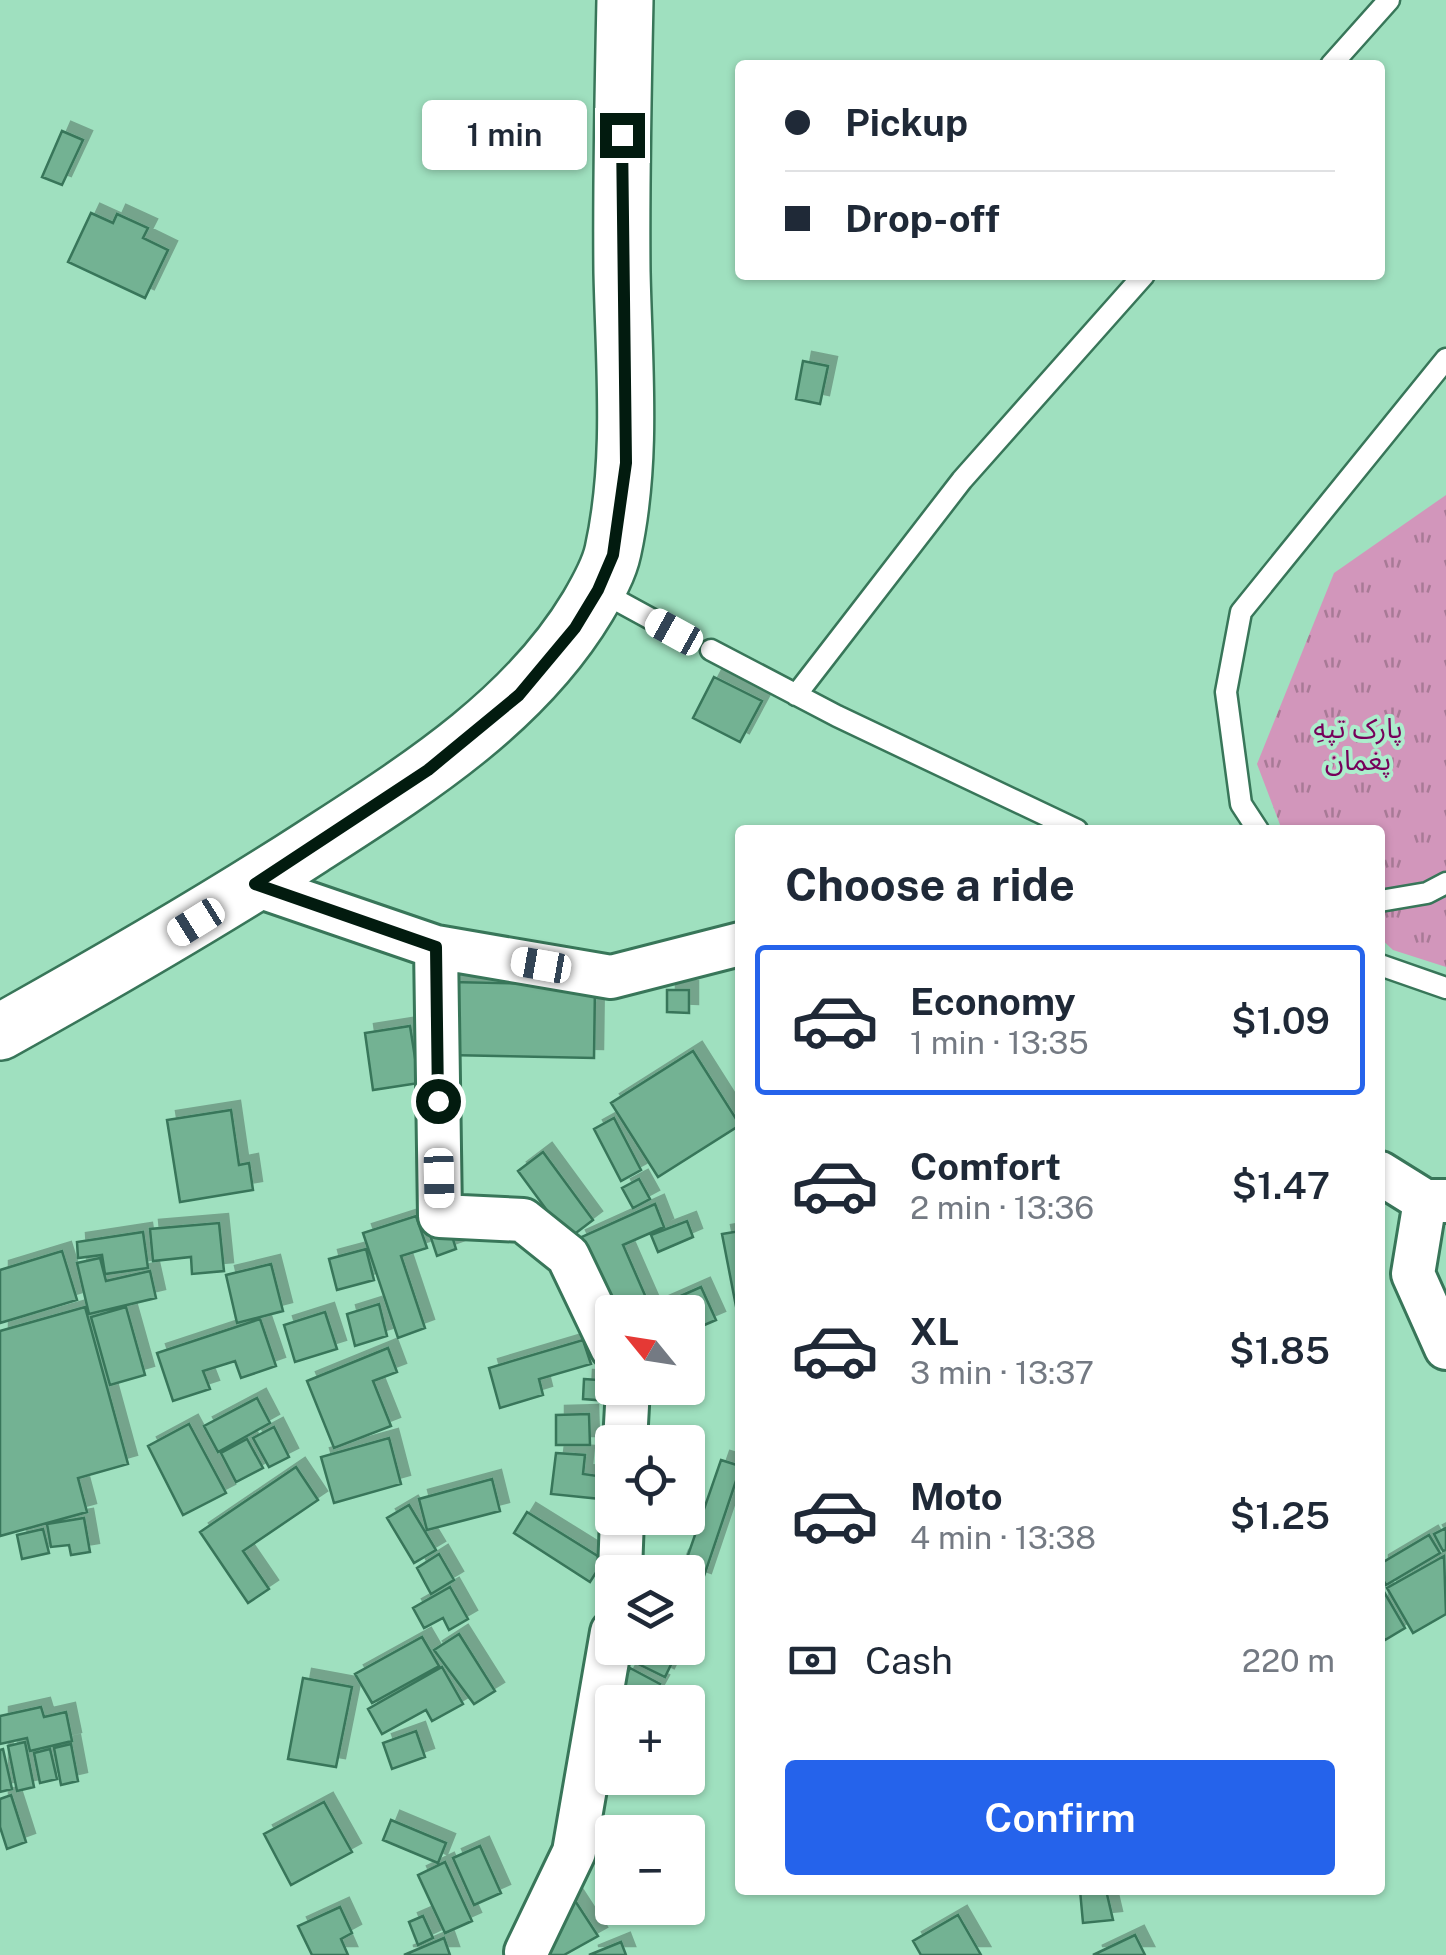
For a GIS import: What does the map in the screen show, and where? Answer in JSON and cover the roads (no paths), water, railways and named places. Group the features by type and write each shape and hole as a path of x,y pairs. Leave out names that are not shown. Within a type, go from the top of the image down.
{"main road":[{"path":"0,1032 166,940 396,792 519,695 575,628 613,555 626,463 621,203 625,0"}],"street":[{"path":"255,884 436,947 611,977 735,945"},
{"path":"436,947 440,1216 522,1220 568,1256 595,1312"},
{"path":"1385,1176 1435,1201 1413,1274 1446,1348"},
{"path":"526,1952 574,1852 606,1665"}],"lane":[{"path":"1335,60 1389,0"},
{"path":"796,695 962,480 1140,280"},
{"path":"1255,825 1241,804 1226,692 1241,612 1446,358"},
{"path":"598,590 674,632"},
{"path":"710,650 1067,825"},
{"path":"1385,900 1426,893 1446,883"},
{"path":"1385,967 1446,988"}],"park label":[{"name":"پارک تپهِ پغمان","path":"1358,743"}]}
